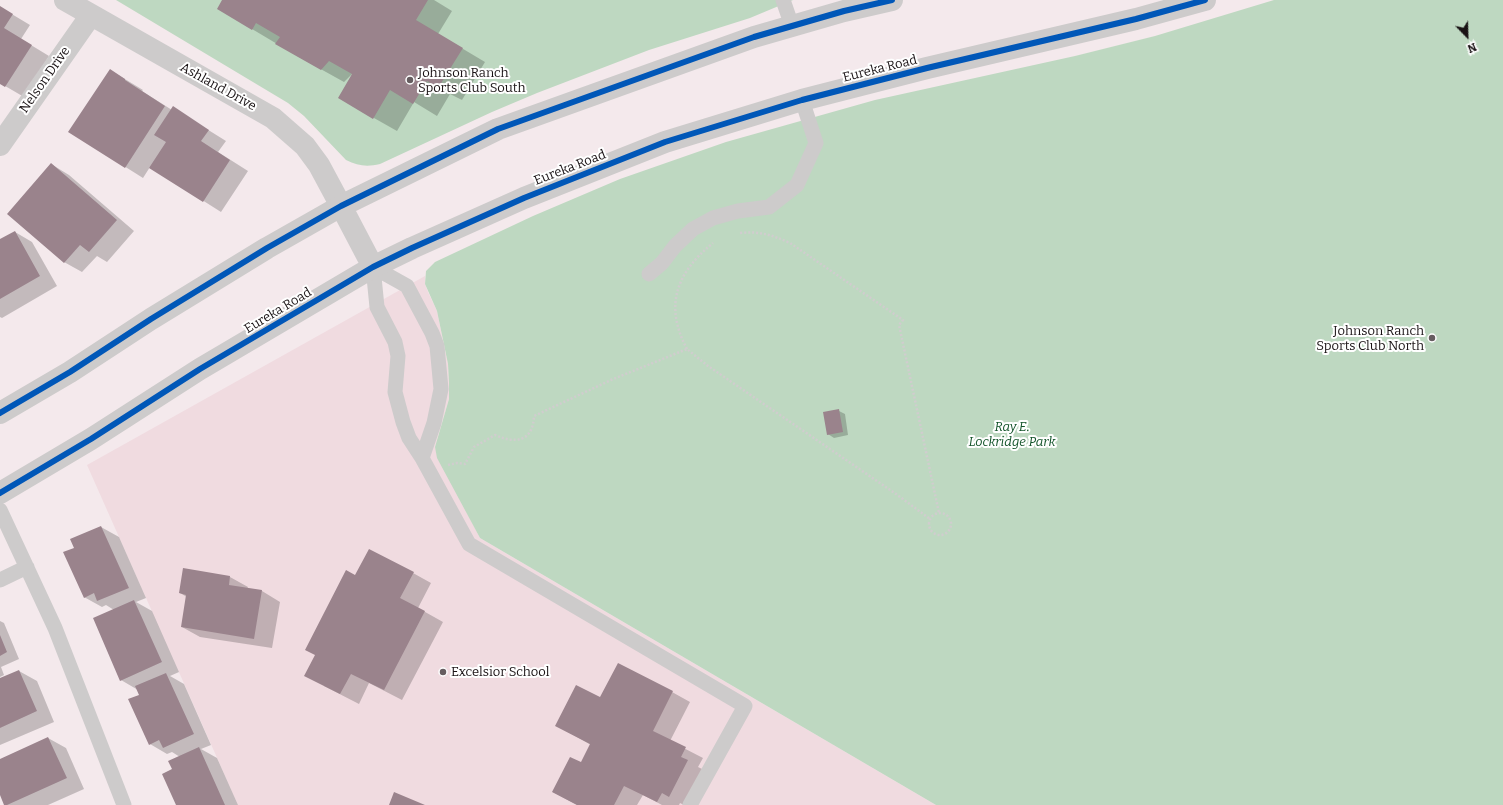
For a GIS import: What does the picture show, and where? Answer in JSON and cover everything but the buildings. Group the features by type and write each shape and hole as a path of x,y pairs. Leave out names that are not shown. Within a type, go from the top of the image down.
{"main road":[{"name":"Ashland Drive","path":"65,0 273,118 306,146 319,165 373,267"},
{"path":"0,413 70,372 151,319 266,248 341,206 498,129 754,37 844,11 892,0"},
{"name":"Eureka Road","path":"0,493 91,440 200,369 373,267 524,198 665,142 802,100 919,70 1136,19 1205,0"},
{"name":"Nelson Drive","path":"0,145 91,15"}],"lane":[{"path":"783,0 792,26"},
{"path":"649,274 662,263 675,246 693,229 713,218 738,211 768,207 797,185 816,143 802,100"},
{"path":"373,267 377,307 395,342 398,356 395,392 409,438 422,458 469,544 745,706 690,805"},
{"path":"373,267 407,286 432,333 437,346 441,390 434,423 422,458"},
{"path":"0,510 55,628 124,805"},
{"path":"0,580 27,567"}],"path":[{"path":"735,234 755,232 773,235 790,243 903,320 899,325 939,513"},
{"path":"714,242 699,254 686,270 679,285 675,303 676,320 687,349 708,366 930,519"},
{"path":"446,466 457,463 465,464 474,447 495,435 512,441 520,440 531,431 534,424 534,416 604,383 687,349"},
{"path":"939,513 947,515 951,521 950,529 945,534 938,535 932,532 929,526 930,519 939,513"}],"shaded area":[{"name":"Excelsior School","path":"425,276 425,284 437,311 448,364 449,399 435,447 480,538 936,805 238,805 87,465"}],"green space":[{"name":"Johnson Ranch Sports Club South","path":"116,0 793,0 750,18 649,50 537,93 492,112 380,164 367,166 355,164 346,160 304,116 288,103"},
{"name":"Ray E. Lockridge Park","path":"1274,0 1503,0 1503,805 936,805 480,538 437,458 435,447 449,399 449,383 448,364 437,311 425,284 426,271 435,262 533,216 620,179 726,142 875,100 1075,56 1155,36"}],"cycle path":[{"path":"0,413 70,372 151,319 267,248 341,206 498,129 754,37 844,11 892,0"},
{"path":"0,493 91,439 200,369 373,267 524,198 665,142 802,100 927,68 1136,19 1205,0"}],"place":[{"name":"Johnson Ranch Sports Club South","path":"410,80"},
{"name":"Johnson Ranch Sports Club North","path":"1432,338"},
{"name":"Excelsior School","path":"443,672"}]}
